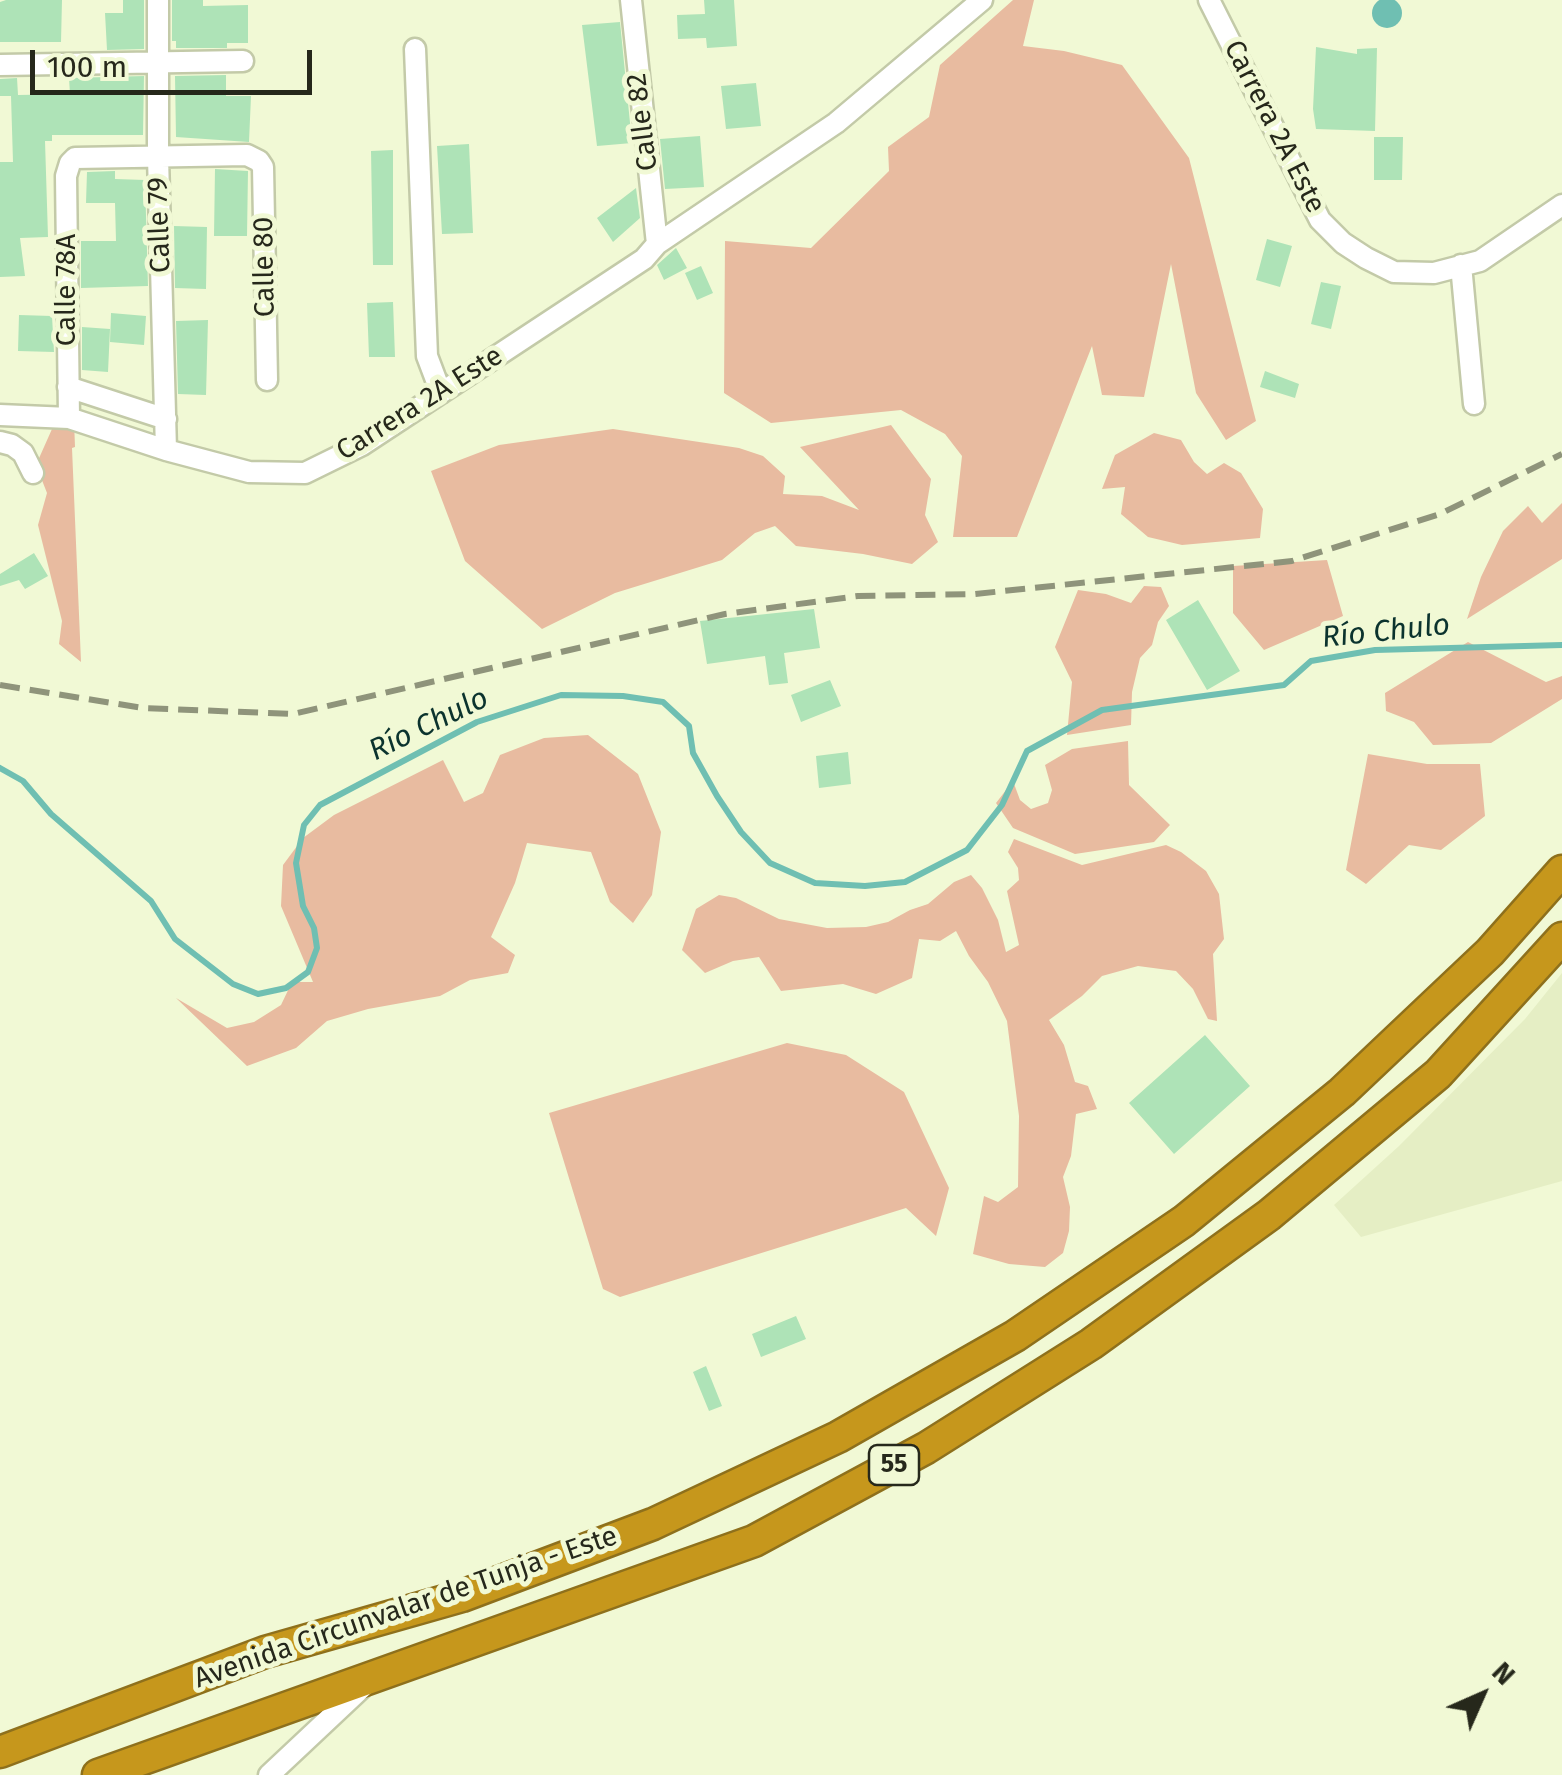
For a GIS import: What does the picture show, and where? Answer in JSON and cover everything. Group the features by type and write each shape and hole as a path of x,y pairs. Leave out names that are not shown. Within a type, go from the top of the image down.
{"highway":[{"name":"Avenida Circunvalar de Tunja - Este","path":"0,1752 266,1652 497,1583 653,1524 838,1438 1015,1336 1184,1221 1342,1092 1490,952 1562,871"},
{"name":"Avenida Circunvalar de Tunja - Este","path":"98,1775 754,1541 942,1437 1091,1344 1298,1192 1438,1074 1562,938"}],"street":[{"name":"Calle 79","path":"158,0 166,450"},
{"name":"Calle 82","path":"631,0 650,252"},
{"name":"Carrera 2A Este","path":"0,415 69,418 250,472 305,473 362,445 836,123 982,0"},
{"name":"Carrera 2A Este","path":"1209,0 1320,220 1343,244 1394,272 1434,272 1480,261 1562,205"},
{"path":"415,50 427,356 442,392"},
{"path":"0,65 243,60"},
{"name":"Calle 78A","path":"69,418 66,176 70,162 75,158 158,158"},
{"name":"Calle 80","path":"158,158 256,158 263,167 267,380"},
{"path":"1461,266 1474,404"},
{"path":"68,387 166,419"},
{"path":"0,442 23,453 33,473"},
{"path":"269,1775 372,1678"}],"shaded area":[{"path":"1013,0 1034,0 1023,46 1122,65 1189,158 1256,421 1226,440 1196,393 1171,264 1144,397 1102,395 1092,346 1017,537 953,537 962,456 945,434 901,410 771,423 724,393 725,241 811,248 889,171 888,147 929,117 940,65"},
{"path":"56,420 74,420 81,662 59,644 62,621 38,525 47,493 36,465"},
{"path":"891,425 931,479 925,515 938,542 912,564 796,546 775,526 755,533 722,560 615,593 542,629 465,561 431,471 499,445 613,429 739,448 763,456 785,476 783,494 822,496 859,510 800,447"},
{"path":"1154,433 1181,440 1194,462 1207,474 1224,463 1241,473 1263,509 1260,538 1182,545 1148,537 1121,514 1125,487 1102,489 1115,455"},
{"path":"1562,503 1562,559 1467,619 1503,531 1528,506 1542,523"},
{"path":"1327,560 1343,616 1264,650 1233,613 1233,566"},
{"path":"1144,586 1161,587 1169,606 1158,622 1152,645 1140,658 1132,692 1131,725 1067,735 1072,682 1055,647 1078,590 1131,603"},
{"path":"1468,642 1546,682 1562,676 1562,699 1491,743 1433,745 1414,722 1386,711 1385,693"},
{"path":"588,735 638,774 661,832 652,895 633,923 610,902 591,852 527,843 515,883 491,937 515,955 508,973 470,980 440,996 327,1021 296,1048 247,1066 176,998 227,1028 254,1022 281,1005 292,982 313,982 281,906 283,865 303,838 334,815 443,760 464,802 483,793 500,755 544,738"},
{"path":"1128,741 1129,785 1170,825 1154,842 1075,854 1013,828 996,803 1013,781 1020,800 1031,809 1048,803 1052,790 1045,765 1072,749"},
{"path":"1368,754 1427,764 1480,764 1485,816 1441,850 1409,845 1366,884 1346,870"},
{"path":"1014,839 1082,865 1166,845 1181,852 1206,871 1219,894 1224,939 1213,954 1217,1021 1208,1019 1193,989 1176,971 1138,966 1102,976 1049,1020 1064,1045 1075,1082 1088,1086 1097,1109 1076,1114 1071,1156 1063,1177 1070,1207 1069,1231 1063,1253 1045,1267 1009,1264 973,1254 984,1196 998,1202 1018,1187 1019,1116 1007,1021 956,931 940,941 919,939 912,978 876,994 843,984 781,991 759,957 733,961 705,973 682,950 696,909 719,895 736,898 779,919 827,928 866,927 928,904 954,882 971,875 998,920 1006,952 1019,945 1007,891 1019,880 1018,868 1008,852"},
{"path":"1562,973 1562,1181 1361,1237 1334,1205 1399,1146 1525,1019"},
{"path":"787,1043 846,1055 904,1092 949,1188 936,1236 906,1208 620,1297 603,1289 549,1113"}],"water":[{"path":"1387,-2 1401,7 1402,13 1393,27 1387,28 1373,19 1372,13 1381,-1"}],"building":[{"path":"62,0 61,42 0,42 0,2"},
{"path":"123,0 144,0 144,49 107,50 105,13 123,13"},
{"path":"172,0 203,0 203,6 248,5 248,43 227,43 227,48 176,48 176,41 172,41"},
{"path":"704,0 734,0 737,46 707,48 706,38 678,39 677,15 705,14"},
{"path":"620,22 632,143 597,146 582,25"},
{"path":"1316,47 1357,54 1357,49 1377,48 1375,131 1316,129"},
{"path":"226,75 226,96 251,96 249,142 176,137 175,76"},
{"path":"144,76 143,135 52,135 52,141 45,141 48,237 20,238 25,276 0,277 0,162 13,162 11,96 0,96 0,79 17,78 18,95 70,94 69,78"},
{"path":"756,83 761,126 726,129 721,86"},
{"path":"700,136 704,187 665,189 660,139"},
{"path":"1374,137 1403,137 1402,180 1374,180"},
{"path":"469,144 473,233 442,234 437,146"},
{"path":"393,150 393,265 373,265 371,151"},
{"path":"215,169 248,171 247,236 214,236"},
{"path":"115,171 115,179 145,180 148,286 81,288 81,241 116,241 115,203 86,203 87,172"},
{"path":"636,188 640,218 613,242 597,218"},
{"path":"174,226 207,227 206,289 175,288"},
{"path":"1267,239 1292,246 1280,287 1256,280"},
{"path":"676,248 687,268 664,280 657,265"},
{"path":"701,266 713,293 697,300 685,273"},
{"path":"1321,282 1341,286 1331,329 1311,324"},
{"path":"393,302 395,357 369,357 367,303"},
{"path":"111,313 146,316 144,345 110,342"},
{"path":"19,315 52,316 54,352 18,351"},
{"path":"208,320 206,395 178,394 176,321"},
{"path":"82,327 110,329 108,372 82,370"},
{"path":"1265,371 1299,384 1295,398 1260,387"},
{"path":"34,553 48,576 25,589 19,580 0,586 0,574"},
{"path":"1198,600 1240,671 1207,690 1166,620"},
{"path":"814,609 820,648 784,653 788,683 769,685 765,656 707,664 700,621"},
{"path":"830,680 841,706 801,722 791,695"},
{"path":"848,752 851,784 819,788 816,756"},
{"path":"1205,1035 1250,1086 1174,1154 1129,1103"},
{"path":"796,1316 806,1339 761,1357 752,1334"},
{"path":"706,1366 722,1406 709,1411 693,1372"}],"waterway":[{"name":"Río Chulo","path":"0,768 23,781 51,814 151,901 175,939 233,984 258,994 286,988 308,972 317,948 314,928 303,906 296,863 304,825 320,805 477,722 561,695 623,696 663,702 689,726 693,753 717,796 741,832 770,863 815,883 865,886 905,882 967,850 1002,805 1027,751 1102,710 1284,685 1311,661 1375,650 1562,645"}],"railway":[{"path":"0,685 143,708 293,714 725,614 858,596 975,594 1292,561 1440,514 1562,454"}]}
